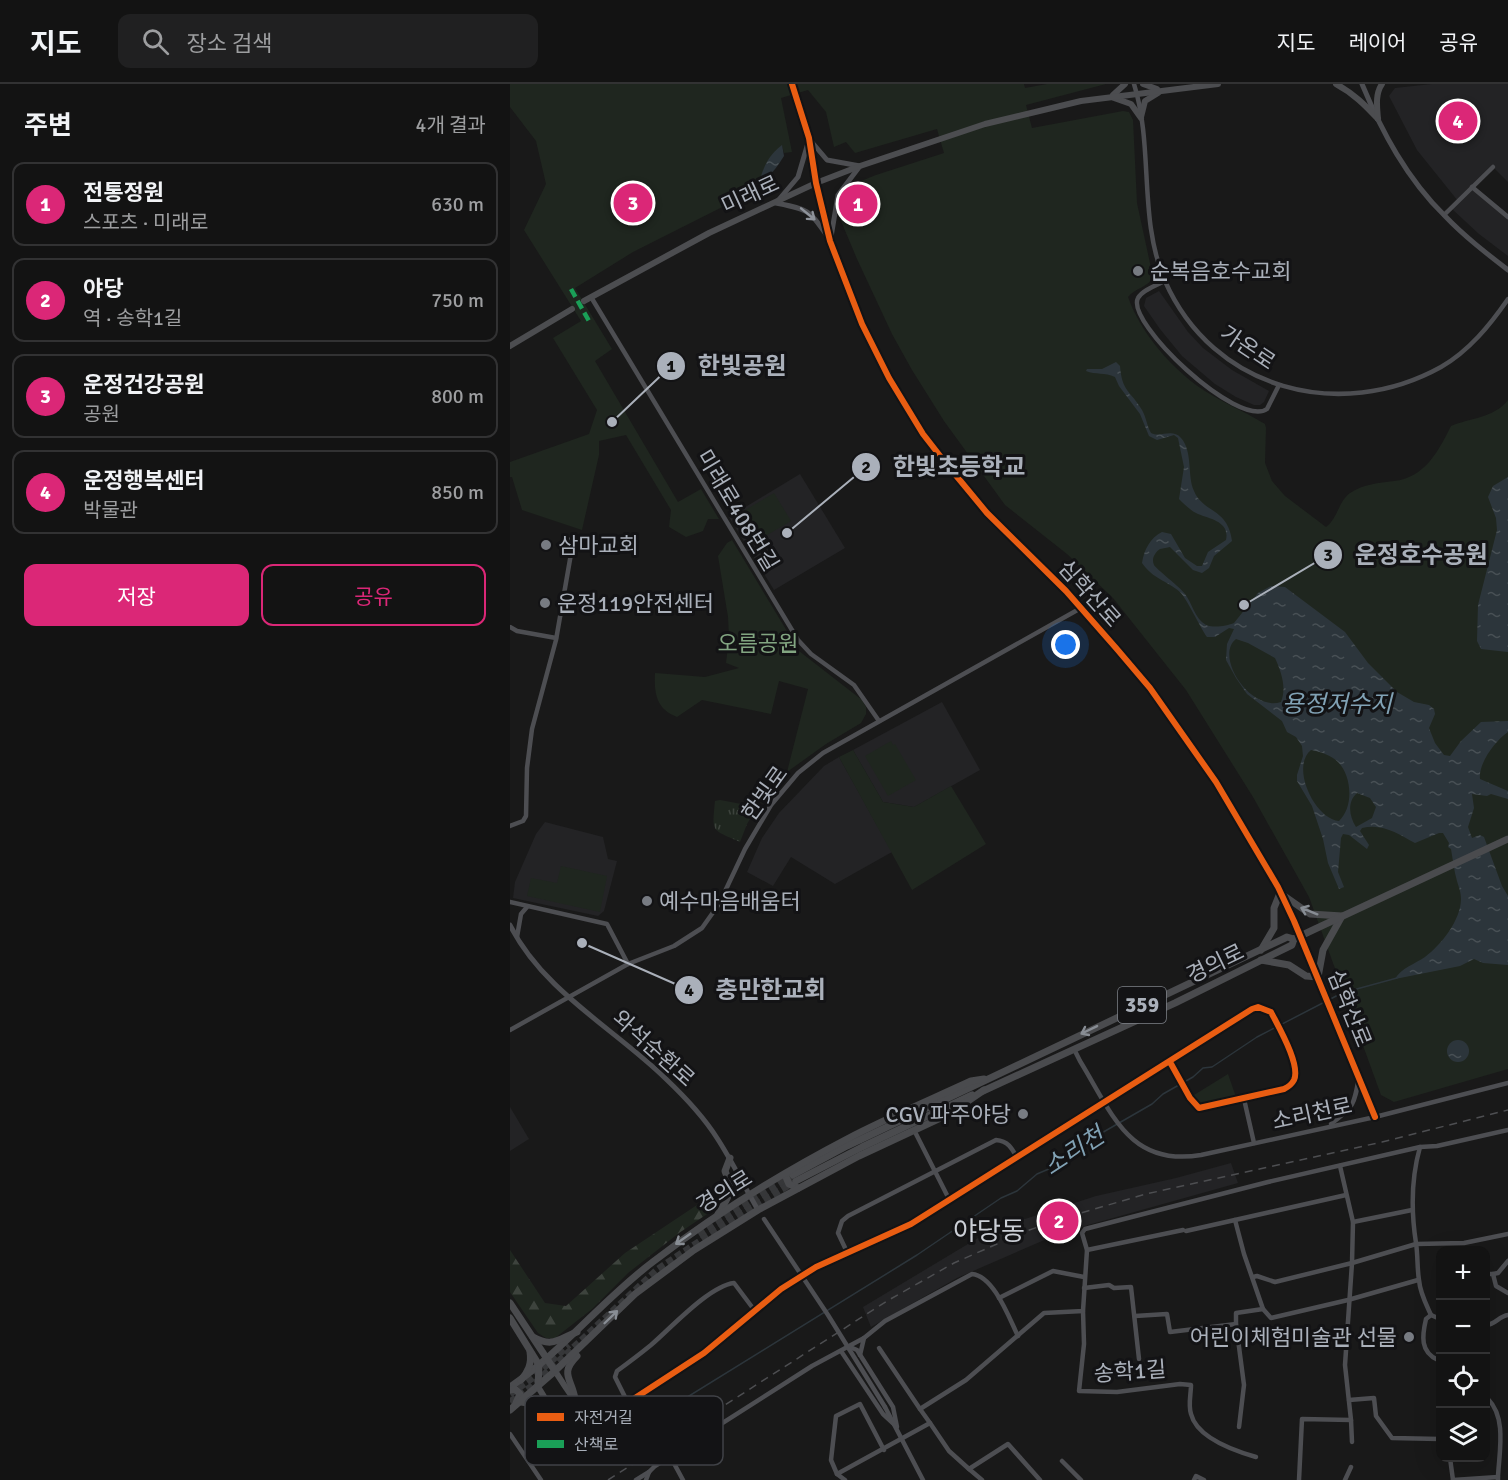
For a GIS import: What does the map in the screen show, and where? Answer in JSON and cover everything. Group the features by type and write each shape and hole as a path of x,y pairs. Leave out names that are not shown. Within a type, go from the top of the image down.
{"main road":[{"path":"1110,97 1125,84"},
{"path":"1143,84 1161,91"},
{"path":"1110,97 1218,84"},
{"path":"1336,84 1359,100 1377,120"},
{"path":"1377,120 1377,99 1382,84"},
{"path":"1141,118 1145,102 1161,91"},
{"path":"1110,97 1131,104 1141,118"},
{"name":"미래로","path":"584,301 696,239 816,183 986,124 1081,101 1110,97"},
{"path":"510,346 572,309"},
{"name":"경의로","path":"527,1396 653,1279 758,1210 848,1138 971,1081 992,1077 1287,937 1297,937 1508,839"},
{"path":"1261,950 1275,928 1274,908 1280,893 1310,914 1342,916 1325,945 1318,977 1306,976 1289,965 1261,960"},
{"name":"경의로","path":"794,1179 1194,994 1292,945 1297,937"},
{"name":"경의로","path":"510,1389 547,1360 634,1276 686,1236 750,1195 914,1130 949,1114 984,1090"},
{"path":"716,1217 729,1197 725,1171 730,1158"},
{"path":"510,1303 573,1396"},
{"path":"510,1318 539,1365 538,1387 544,1396"},
{"path":"532,1337 548,1343 559,1341 577,1332"},
{"path":"575,1396 574,1390 568,1382 567,1371 568,1366 583,1351 585,1343"},
{"path":"521,1380 530,1364 529,1347"},
{"path":"510,1389 516,1389 520,1394 515,1406"}],"street":[{"name":"가온로","path":"1134,84 1141,118 1151,226 1158,263 1182,312 1218,351 1243,368 1269,382 1315,394 1341,395 1378,390 1403,383 1442,366 1462,352 1495,318 1508,299"},
{"path":"1362,84 1392,148 1413,179 1444,215 1508,270"},
{"name":"심학산로","path":"795,95 809,138 816,183 830,241 850,297 874,351 889,378 923,434 944,461 987,513 1082,608 1150,688 1216,782 1280,893 1297,937 1322,985 1376,1117"},
{"path":"809,138 827,160 860,166 838,195 830,241"},
{"path":"809,138 798,177 776,203 805,209 830,241"},
{"path":"1444,215 1493,167"},
{"path":"1472,187 1508,216"},
{"path":"1165,281 1141,294 1136,304 1150,330 1180,365 1214,392 1256,414 1267,409 1279,385"},
{"name":"미래로408번길","path":"591,297 798,640 811,654 854,685 879,720"},
{"path":"510,826 523,821 526,816 527,768 532,729 556,638 572,548 571,539"},
{"name":"한빛로","path":"510,1030 628,964 674,946 702,928 719,904 745,849 771,805 798,773 823,753 1082,608"},
{"path":"510,627 517,631 556,638"},
{"path":"510,902 607,924 628,964"},
{"path":"517,937 521,914 527,907"},
{"name":"와석순환로","path":"510,925 552,981 664,1077 692,1104 730,1158 758,1210"},
{"path":"639,1396 704,1353 782,1289 816,1267 896,1232 950,1201 1252,1009 1258,1007 1271,1012 1286,1041 1296,1072 1294,1081 1284,1089 1199,1108 1190,1098 1170,1062"},
{"path":"1074,1049 1104,1101"},
{"path":"1329,1126 1352,1107 1359,1077"},
{"name":"소리천로","path":"1104,1101 1127,1136 1148,1150 1179,1157 1201,1155 1376,1117 1508,1083"},
{"path":"1244,1099 1254,1143"},
{"path":"914,1130 950,1201"},
{"name":"송학1길","path":"1256,1457 1235,1451 1219,1443 1198,1427 1191,1414 1191,1385 1180,1384 1118,1392 1079,1391 1084,1344 1084,1277 1087,1250 1082,1233 1085,1229 1236,1190 1420,1147 1437,1146 1508,1130"},
{"path":"848,1252 838,1233 842,1221 996,1140 1008,1144 1017,1158"},
{"path":"1420,1147 1415,1166 1413,1230 1418,1280 1431,1315 1436,1317"},
{"path":"1340,1166 1353,1222 1345,1365 1352,1442"},
{"path":"1087,1250 1346,1195"},
{"path":"758,1210 828,1315 885,1407 923,1480"},
{"path":"1353,1222 1412,1210"},
{"path":"1235,1220 1263,1309"},
{"path":"1253,1277 1257,1276 1275,1282 1416,1244 1464,1243 1508,1234"},
{"path":"1508,1261 1498,1273 1493,1274 1496,1286 1508,1293"},
{"path":"999,1298 1053,1271 1084,1277"},
{"path":"723,1422 812,1366 850,1347 885,1321 969,1275 976,1274 985,1278 999,1298 1018,1336"},
{"name":"송학1길","path":"1135,1316 1167,1314 1170,1332 1236,1324 1236,1313 1263,1309 1271,1318 1348,1300 1418,1280"},
{"path":"624,1396 615,1377 617,1371 650,1346 702,1300 727,1284 734,1283 755,1311"},
{"name":"송학1길","path":"1084,1288 1109,1285 1114,1288 1131,1287 1139,1359"},
{"path":"920,1409 966,1380 1044,1313 1083,1311"},
{"path":"1490,1324 1496,1323 1503,1315 1508,1314"},
{"path":"1431,1315 1426,1319 1424,1327 1423,1348 1436,1359"},
{"path":"1236,1324 1244,1385 1239,1426"},
{"path":"860,1355 864,1338"},
{"path":"850,1347 857,1350 893,1407 897,1427"},
{"path":"879,1348 950,1451 982,1480"},
{"path":"841,1351 883,1414 897,1427"},
{"path":"1349,1400 1374,1398 1376,1416 1392,1438 1436,1439"},
{"path":"1451,1462 1453,1480 1498,1479 1501,1430 1490,1401"},
{"path":"845,1480 837,1474 831,1460 836,1416 860,1404 884,1450"},
{"path":"1299,1480 1302,1419 1351,1420"},
{"path":"837,1474 930,1424"},
{"path":"510,1434 525,1456"},
{"path":"969,1469 1008,1444 1040,1480"},
{"path":"1062,1461 1081,1480"},
{"path":"531,1465 541,1480"},
{"path":"636,1480 658,1465"},
{"path":"675,1465 683,1480"},
{"path":"1345,1480 1351,1467"},
{"path":"646,1480 649,1472"},
{"path":"1194,1480 1196,1476 1204,1480"}],"shaded area":[{"path":"1432,84 1508,84 1508,182 1493,167 1472,187 1508,217 1508,256 1479,234 1451,208 1458,201 1417,150 1389,96 1395,88"},
{"path":"1159,291 1188,332 1203,348 1232,370 1269,391 1264,402 1254,405 1236,397 1215,384 1182,356 1144,306 1146,298"},
{"path":"800,474 845,548 774,590 729,517"},
{"path":"942,702 980,770 914,807 883,802 853,750"},
{"path":"839,757 892,852 835,884 791,857 773,886 747,872 762,838 779,813 824,766"},
{"path":"545,822 603,837 608,859 617,861 604,911 598,916 513,898 515,882 536,834"},
{"path":"510,1107 529,1139 510,1151"},
{"path":"1231,1163 1238,1183 1088,1225 1042,1241 957,1278 871,1327 863,1307 1008,1220 1025,1219 1096,1196"}],"green space":[{"path":"510,84 1024,84 1025,88 1047,84 1106,84 1026,105 1032,128 1123,111 1129,112 1133,120 1137,203 1153,277 1128,297 1133,310 1156,346 1185,376 1204,390 1265,424 1265,463 1272,481 1285,496 1326,527 1350,493 1366,486 1405,479 1414,475 1430,461 1451,426 1496,411 1508,400 1508,1069 1394,1102 1381,1095 1309,897 1253,797 1186,690 1113,598 1067,554 1005,505 944,421 912,370 892,334 836,209 839,195 846,187 944,153 937,129 855,153 846,142 834,147 826,112 808,90 781,98 792,152 784,153 782,146 760,179 765,180 766,185 633,252 575,288 612,349 595,361 678,502 701,489 719,519 708,519 703,531 686,537 669,527 671,510 626,435 599,441 599,455 582,530 522,510 512,477 510,477 510,462 589,434 597,410 553,338 581,321 524,230 546,184 536,141 510,107"},
{"path":"774,493 791,521 752,544 735,516"},
{"name":"오름공원","path":"732,540 799,651 862,700 866,707 866,714 861,723 826,744 787,772 808,689 779,681 771,714 702,700 677,717 665,710 656,694 655,673 705,677 739,668 726,663 729,637 728,617 718,556"},
{"path":"891,741 916,780 888,796 865,756"},
{"path":"853,750 883,802 914,807 951,786 986,844 912,890 839,757"},
{"path":"715,801 757,807 740,842 723,835 714,825"},
{"path":"561,866 607,876 600,912 527,896 531,878 557,883"},
{"path":"1228,1074 1236,1097 1200,1104 1196,1101 1194,1095"},
{"path":"709,1197 716,1208 679,1233 628,1273 592,1309 555,1338 546,1338 538,1333 510,1292 510,1250 545,1303 566,1306 625,1253"}],"water":[{"path":"782,145 784,156 782,160 765,180 760,179 768,160"},
{"path":"859,196 879,204 872,223 852,215"},
{"name":"용정저수지","path":"1116,362 1120,366 1125,386 1142,410 1151,433 1178,435 1185,443 1194,491 1203,503 1221,516 1230,530 1232,541 1214,556 1209,568 1202,573 1193,570 1170,547 1160,549 1153,558 1154,565 1185,594 1202,622 1206,625 1217,626 1234,623 1258,593 1271,586 1285,587 1345,632 1368,663 1397,692 1414,702 1429,705 1434,709 1435,714 1429,728 1435,743 1444,755 1450,756 1461,741 1481,722 1508,721 1508,732 1489,752 1482,766 1480,779 1508,791 1508,799 1491,794 1487,796 1472,794 1474,808 1468,827 1472,838 1480,835 1484,837 1508,896 1508,965 1483,963 1474,959 1460,966 1395,979 1408,966 1425,957 1437,946 1458,915 1461,894 1451,849 1448,847 1449,843 1443,833 1415,843 1390,830 1370,827 1362,828 1360,831 1369,845 1367,849 1349,835 1343,834 1338,872 1344,887 1339,889 1328,863 1312,806 1297,781 1303,756 1302,746 1296,737 1287,732 1282,721 1247,694 1236,678 1226,660 1227,644 1234,629 1229,628 1215,637 1207,637 1180,592 1151,573 1142,563 1148,545 1162,532 1171,534 1185,558 1197,566 1202,566 1208,552 1226,540 1225,529 1218,522 1193,511 1179,499 1184,467 1178,438 1174,435 1157,440 1149,436 1140,414 1115,377 1086,371 1087,369 1102,369","holes":["1236,639 1275,658 1283,685 1281,702 1269,703 1258,699 1239,681 1232,669 1229,657 1230,647","1311,750 1332,757 1343,768 1348,783 1349,800 1344,815 1339,821 1330,818 1322,811 1308,791 1304,779 1305,758","1357,793 1370,798 1376,807 1372,818 1356,827 1350,809"]},
{"path":"1508,477 1508,652 1481,649 1477,641 1478,605 1497,530 1496,518 1488,497 1493,486"},
{"path":"1458,1040 1466,1043 1469,1051 1466,1059 1458,1062 1450,1059 1447,1051 1450,1043"}],"waterway":[{"name":"소리천","path":"689,1396 917,1255 1001,1198 1017,1191 1037,1174 1070,1160 1093,1138 1152,1104 1163,1094 1193,1077 1203,1068 1212,1067 1257,1037 1342,993 1397,978"}],"tunnel":[{"path":"792,84 795,95"},
{"path":"699,1235 793,1175"},
{"path":"510,1402 532,1386 658,1269 794,1182"},
{"path":"510,1394 531,1379 569,1345"}],"railway":[{"path":"723,1406 887,1301 954,1263 1024,1232 1146,1194 1382,1142 1508,1110"},
{"path":"608,1480 631,1465"}],"marked path":[{"path":"571,289 589,321"}],"cycle path":[{"path":"792,84 809,138 816,183 830,241 862,324 889,378 923,434 944,461 987,513 1066,591 1150,688 1216,782 1278,887 1375,1117"},
{"path":"638,1396 704,1353 781,1289 816,1267 911,1224 1252,1009 1258,1007 1271,1012 1292,1056 1295,1073 1293,1081 1284,1089 1199,1108 1190,1098 1170,1062"}],"place":[{"name":"운정행복센터","path":"1458,121"},
{"name":"운정건강공원","path":"633,203"},
{"name":"전통정원","path":"858,204"},
{"name":"순복음호수교회","path":"1138,271"},
{"name":"한빛공원","path":"612,422"},
{"name":"한빛초등학교","path":"787,533"},
{"name":"삼마교회","path":"546,545"},
{"name":"운정119안전센터","path":"545,603"},
{"name":"운정호수공원","path":"1244,605"},
{"name":"예수마음배움터","path":"647,901"},
{"name":"충만한교회","path":"582,943"},
{"name":"CGV 파주야당","path":"1023,1114"},
{"name":"야당","path":"1059,1221"},
{"name":"어린이체험미술관 선물","path":"1409,1337"}],"district":[{"name":"야당동","path":"989,1231"}]}
